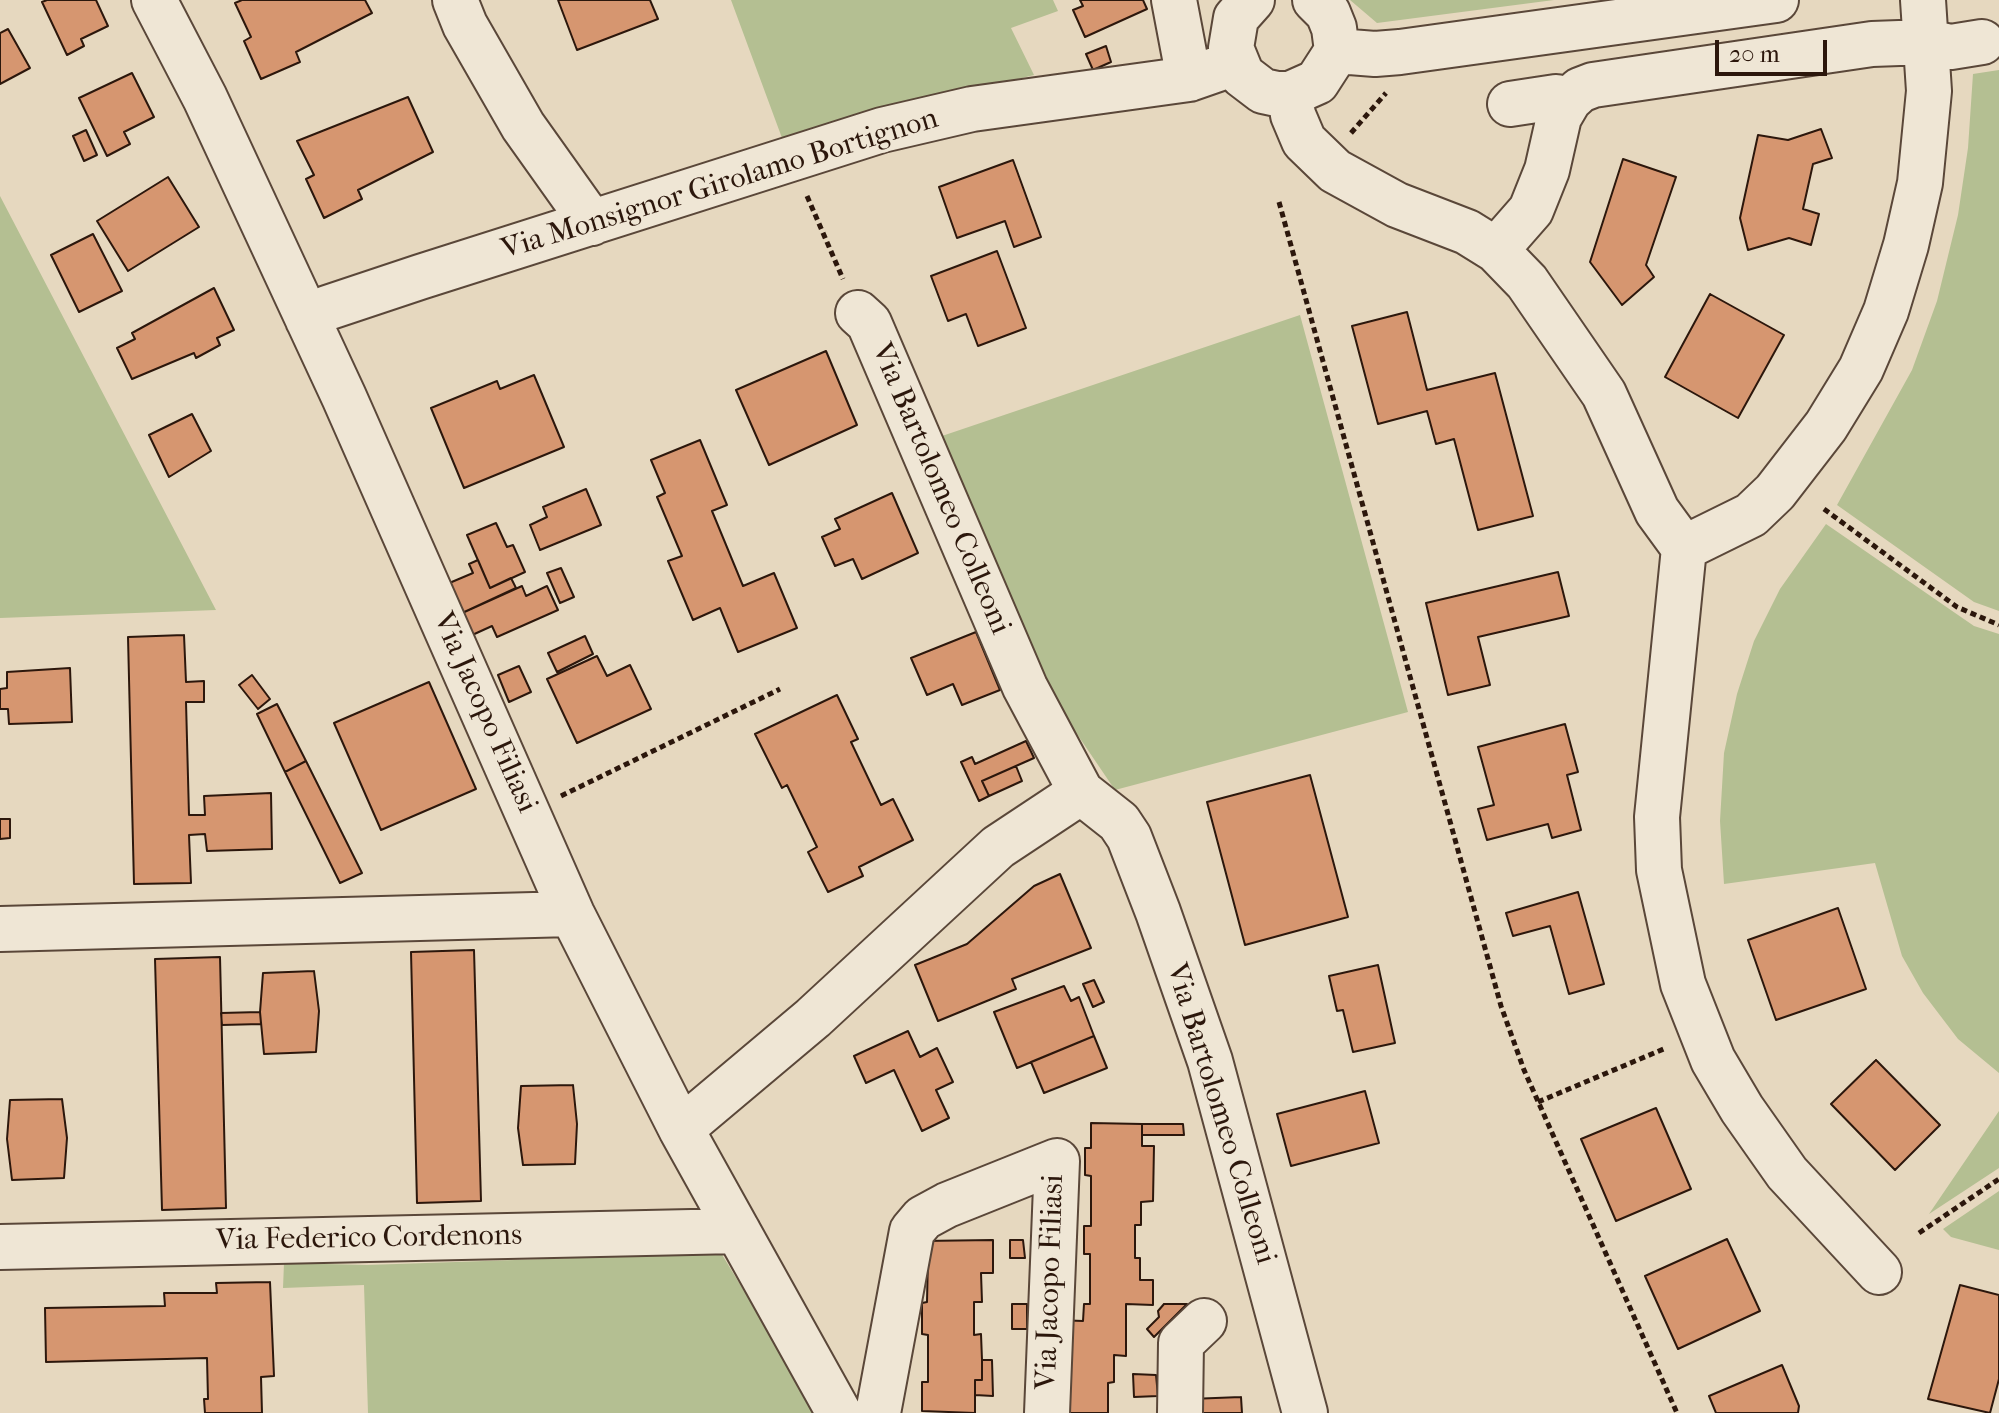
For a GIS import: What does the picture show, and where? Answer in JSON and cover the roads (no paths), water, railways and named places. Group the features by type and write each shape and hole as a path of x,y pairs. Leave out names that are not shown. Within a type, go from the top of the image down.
{"street":[{"name":"Via Jacopo Filiasi","path":"154,0 205,98 308,320 572,914 681,1129 839,1413"},
{"path":"455,0 465,25 523,126 592,223"},
{"path":"1174,0 1189,79"},
{"path":"1252,0 1236,18 1231,33 1235,63 1242,75 1263,91 1290,94 1317,82 1337,51 1334,28 1315,0"},
{"path":"1337,51 1400,52 1776,0"},
{"path":"1925,21 1951,47 1982,42"},
{"path":"1496,250 1531,210 1547,170 1559,117 1569,100 1593,85 1872,44 1925,21"},
{"path":"1684,548 1751,515 1775,492 1826,426 1861,369 1890,298 1920,183 1929,91 1925,21"},
{"name":"Via Monsignor Girolamo Bortignon","path":"308,320 327,308 882,130 972,109 1189,79 1235,63"},
{"path":"1290,94 1293,115 1304,141 1335,171 1397,205 1467,232 1496,250 1527,282 1604,394 1657,511 1684,548 1657,817 1661,885 1683,984 1713,1060 1742,1109 1787,1173 1879,1272"},
{"path":"1510,104 1556,97 1569,100"},
{"name":"Via Bartolomeo Colleoni","path":"858,313 869,323 1025,687 1081,792 1119,822 1129,837 1210,1061 1305,1413"},
{"path":"681,1129 813,1018 998,847 1081,792"},
{"path":"0,929 572,914"},
{"name":"Via Jacopo Filiasi","path":"878,1413 912,1231 923,1218 947,1205 1057,1161 1047,1413"},
{"name":"Via Federico Cordenons","path":"0,1247 738,1231"},
{"path":"1180,1413 1181,1343 1204,1321"}]}
